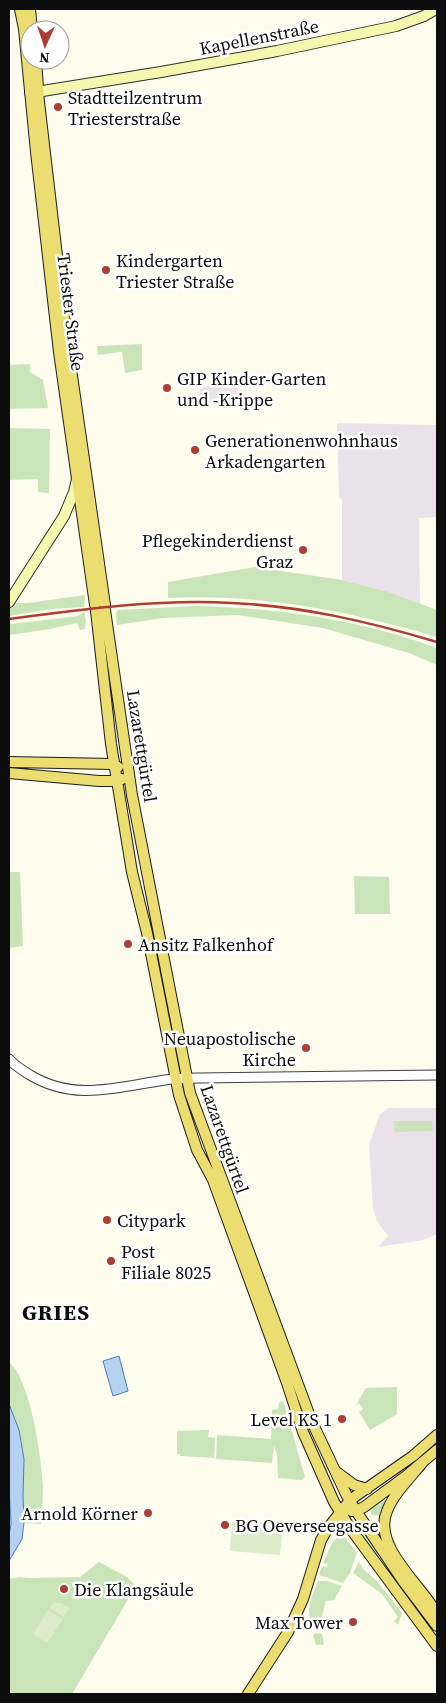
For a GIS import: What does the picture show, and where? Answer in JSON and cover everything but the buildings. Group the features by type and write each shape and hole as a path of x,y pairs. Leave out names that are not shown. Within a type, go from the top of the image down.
{"main road":[{"name":"Triester Straße","path":"20,9 30,80 34,92"},
{"name":"Kapellenstraße","path":"34,92 277,51 396,26 424,16 436,9"},
{"name":"Triester Straße","path":"9,602 64,516 82,478 59,352 34,92 35,70"},
{"name":"Lazarettgürtel","path":"82,478 100,608 128,772 193,1101 312,1422 356,1511 403,1581 437,1626"},
{"name":"Lazarettgürtel","path":"100,608 116,781 132,872 147,933 175,1079 197,1150 212,1180 287,1382 303,1432 340,1513 437,1646"},
{"path":"9,762 114,764 128,772 124,778 116,781 55,778 9,773"},
{"path":"248,1694 288,1632 303,1598 322,1540 340,1513 350,1500 413,1456 437,1435"},
{"path":"340,1513 356,1511 437,1450"},
{"path":"423,1462 386,1512 384,1533 392,1552 437,1614"},
{"path":"335,1471 354,1485 367,1489"}],"street":[{"path":"9,1059 13,1064 40,1081 74,1091 100,1091 187,1078 437,1075"}],"shaded area":[{"path":"200,387 238,388 237,405 204,402 199,397"},
{"path":"337,423 437,425 437,517 419,518 420,604 386,591 342,580 342,499 339,498"},
{"path":"389,1108 437,1108 437,1234 423,1240 378,1247 388,1236 377,1221 373,1208 369,1145 380,1114"}],"green space":[{"path":"142,344 142,370 125,373 122,352 98,355 97,346"},
{"path":"30,364 30,372 43,380 48,408 9,409 9,365"},
{"path":"9,428 50,429 49,493 38,492 38,479 9,480"},
{"path":"255,567 342,580 386,591 437,610 437,637 371,619 270,601 202,597 168,598 168,582"},
{"path":"85,595 84,607 51,609 9,616 9,609 13,604"},
{"path":"197,606 258,609 289,613 319,617 379,630 437,648 437,665 409,653 323,628 238,615 163,618 117,625 116,612 118,610"},
{"path":"84,612 86,620 85,629 80,630 77,623 9,635 9,623 78,616"},
{"path":"9,872 20,872 23,946 9,948"},
{"path":"354,876 389,877 390,914 355,914"},
{"path":"394,1121 432,1121 433,1131 395,1132"},
{"path":"9,1362 17,1372 23,1385 34,1420 43,1485 41,1524 24,1523 24,1459 19,1430 9,1404"},
{"path":"397,1387 397,1414 370,1430 359,1412 363,1409 359,1403 356,1405 366,1388"},
{"path":"283,1400 305,1477 302,1480 278,1478 277,1454 274,1446 272,1463 216,1459 217,1435 271,1439 272,1410 278,1409 279,1403"},
{"path":"209,1430 208,1437 215,1438 214,1458 180,1456 180,1454 177,1454 177,1431"},
{"path":"384,1498 386,1499 380,1516 372,1515 369,1509"},
{"path":"232,1522 283,1525 280,1555 230,1551"},
{"path":"360,1526 391,1574 437,1635 437,1638 356,1528"},
{"path":"340,1535 344,1536 357,1553 350,1573 343,1583 319,1575 322,1566 327,1567 328,1564 323,1563 332,1543"},
{"path":"99,1562 127,1577 136,1586 72,1694 9,1694 9,1579 19,1577 80,1577"},
{"path":"359,1562 364,1570 377,1581 402,1613 398,1625 394,1621 398,1617 382,1594 353,1573"},
{"path":"318,1581 327,1581 342,1586 334,1600 326,1601 322,1623 316,1627 313,1626 310,1620 309,1609"},
{"path":"53,1603 61,1603 70,1608 63,1617 50,1608"},
{"path":"48,1610 63,1619 47,1643 33,1634"},
{"path":"315,1633 322,1634 324,1645 316,1645 313,1635"}],"water":[{"path":"119,1356 128,1391 113,1396 103,1361"},
{"path":"9,1404 19,1430 24,1459 24,1523 22,1539 9,1561 11,1524"}],"railway":[{"path":"9,619 93,608 148,604 176,602 232,603 310,611 387,628 437,642"}],"place":[{"name":"Stadtteilzentrum Triesterstraße","path":"58,107"},
{"name":"Kindergarten Triester Straße","path":"106,270"},
{"name":"GIP Kinder-Garten und -Krippe","path":"167,388"},
{"name":"Generationenwohnhaus Arkadengarten","path":"195,450"},
{"name":"Pflegekinderdienst Graz","path":"303,550"},
{"name":"Ansitz Falkenhof","path":"128,944"},
{"name":"Neuapostolische Kirche","path":"306,1048"},
{"name":"Citypark","path":"107,1220"},
{"name":"Post Filiale 8025","path":"111,1261"},
{"name":"Level KS 1","path":"342,1419"},
{"name":"Arnold Körner","path":"148,1513"},
{"name":"BG Oeverseegasse","path":"225,1525"},
{"name":"Die Klangsäule","path":"64,1589"},
{"name":"Max Tower","path":"353,1622"}],"district":[{"name":"GRIES","path":"56,1312"}]}
